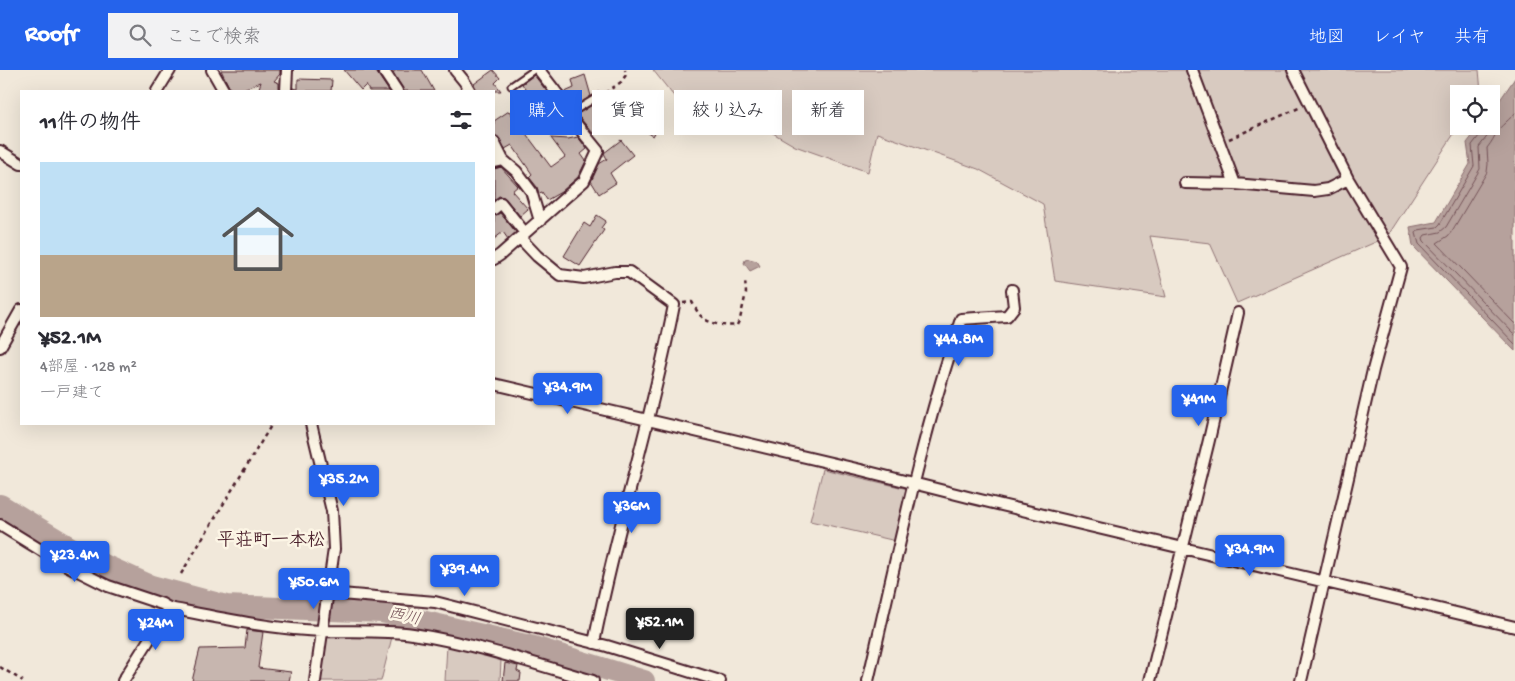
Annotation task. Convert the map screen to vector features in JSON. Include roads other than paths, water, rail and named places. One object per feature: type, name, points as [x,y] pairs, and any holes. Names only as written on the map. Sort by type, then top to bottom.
[{"type":"street","points":[[158,90],[170,70]]},
{"type":"street","points":[[212,70],[223,90]]},
{"type":"street","points":[[286,70],[286,90]]},
{"type":"street","points":[[383,70],[396,90]]},
{"type":"street","points":[[455,70],[469,90]]},
{"type":"street","points":[[539,70],[554,90]]},
{"type":"street","points":[[1192,70],[1235,184]]},
{"type":"street","points":[[1293,70],[1348,179],[1401,267],[1373,370],[1301,681]]},
{"type":"street","points":[[495,257],[540,221],[584,181],[598,151],[582,131]]},
{"type":"street","points":[[495,147],[498,161],[516,172],[531,191],[540,221]]},
{"type":"street","points":[[0,151],[20,163]]},
{"type":"street","points":[[1185,183],[1235,184],[1314,191],[1328,189],[1348,179]]},
{"type":"street","points":[[495,208],[501,203],[537,256],[560,275],[584,278],[615,272],[628,272],[674,305],[594,643]]},
{"type":"street","points":[[868,681],[914,484],[945,369],[961,320],[1007,316],[1014,307],[1012,290]]},
{"type":"street","points":[[0,347],[20,312]]},
{"type":"street","points":[[1150,681],[1238,313]]},
{"type":"street","points":[[495,384],[1515,627]]},
{"type":"street","points":[[310,425],[332,511],[334,549],[315,681]]},
{"type":"street","points":[[0,525],[60,562],[108,586],[169,608],[263,626],[323,631],[368,630],[413,634],[456,643],[594,681]]},
{"type":"street","points":[[329,593],[435,602],[594,643],[720,681]]},
{"type":"street","points":[[123,681],[169,608]]},
{"type":"lane","points":[[511,86],[534,70]]},
{"type":"water","points":[[1515,78],[1515,351],[1413,246],[1410,227],[1436,222],[1470,164],[1467,143],[1473,135],[1500,135],[1500,100]]},
{"type":"water","points":[[745,260],[757,261],[760,266],[750,271],[744,263]]},
{"type":"waterway","name":"西川","points":[[0,505],[84,556],[151,586],[226,606],[382,612],[534,647],[644,681]]},
{"type":"district","name":"平荘町一本松","points":[[271,541]]}]
